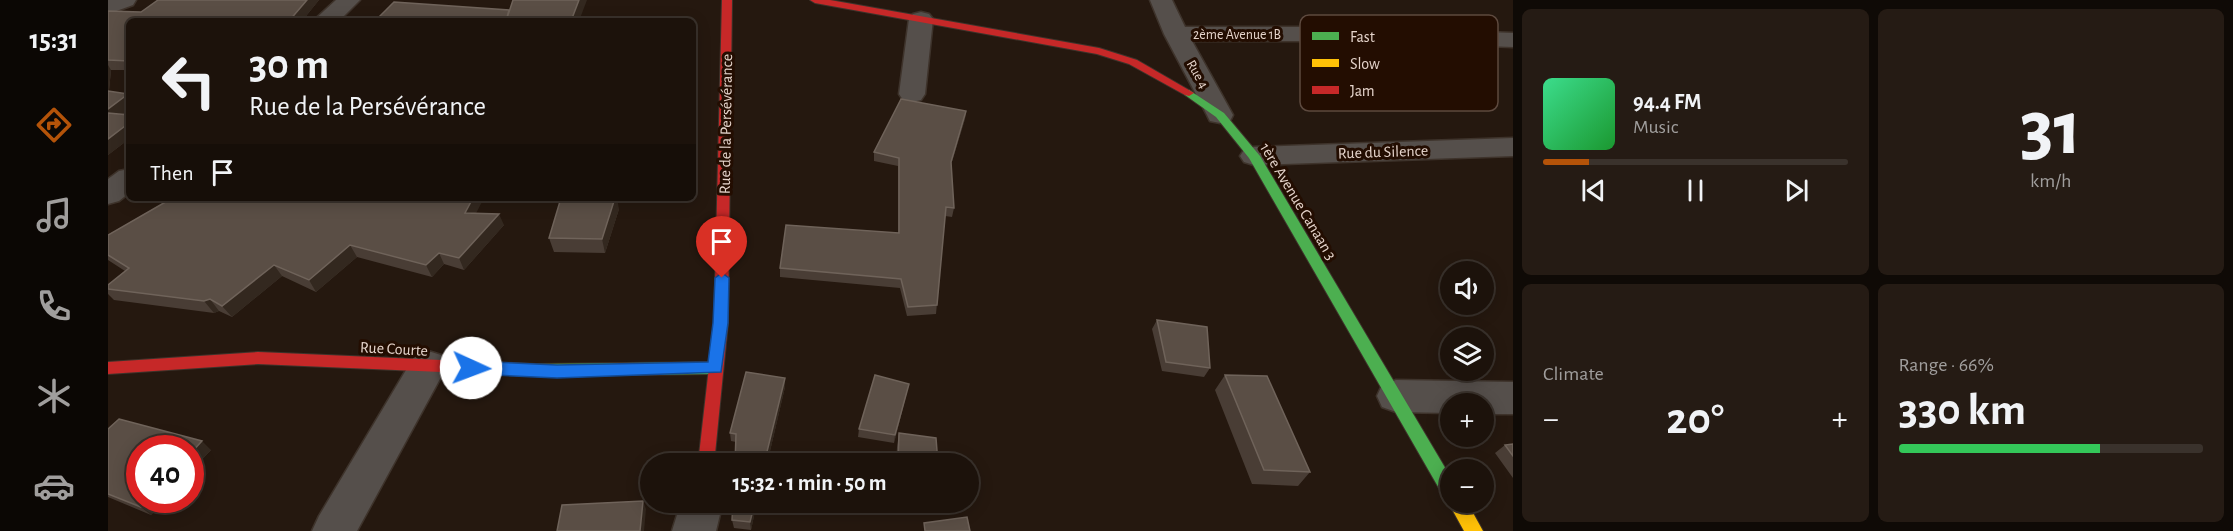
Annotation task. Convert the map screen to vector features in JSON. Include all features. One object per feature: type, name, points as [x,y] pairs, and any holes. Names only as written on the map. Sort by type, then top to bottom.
[{"type":"street","points":[[108,6],[125,0]]},
{"type":"street","points":[[329,18],[350,0]]},
{"type":"street","name":"Rue de la Persévérance","points":[[707,453],[721,323],[727,0]]},
{"type":"street","name":"1ère Avenue Canaan 3","points":[[817,0],[1099,51],[1133,62],[1176,84],[1220,115],[1254,156],[1440,473]]},
{"type":"street","name":"Rue 4","points":[[1161,0],[1176,34],[1220,115]]},
{"type":"street","points":[[912,94],[921,19]]},
{"type":"street","name":"2ème Avenue 1B","points":[[1176,34],[1300,34]]},
{"type":"street","name":"2ème Avenue 1B","points":[[1498,39],[1513,40]]},
{"type":"street","name":"Rue du Silence","points":[[1254,156],[1513,147]]},
{"type":"street","points":[[108,194],[126,180]]},
{"type":"street","name":"Rue Courte","points":[[108,368],[258,358],[557,371],[715,368]]},
{"type":"street","points":[[334,531],[428,366]]},
{"type":"street","points":[[1396,396],[1513,399]]},
{"type":"street","points":[[694,531],[699,513]]},
{"type":"street","points":[[1463,513],[1474,531]]},
{"type":"building","points":[[158,0],[307,0],[292,18],[126,18],[126,61],[108,60],[108,11],[141,12]]},
{"type":"building","points":[[513,0],[579,0],[572,18],[507,18]]},
{"type":"building","points":[[394,2],[509,10],[507,18],[378,18]]},
{"type":"building","points":[[108,91],[126,94],[126,96],[108,109]]},
{"type":"building","points":[[901,99],[966,111],[951,162],[954,208],[946,207],[937,305],[908,307],[901,279],[780,268],[786,225],[899,233],[899,158],[874,152]]},
{"type":"building","points":[[108,113],[126,115],[126,125],[108,139]]},
{"type":"building","points":[[167,201],[471,201],[465,213],[499,214],[459,258],[439,253],[426,265],[350,245],[309,280],[274,265],[222,306],[210,299],[204,301],[108,289],[108,285],[129,268],[108,255],[108,235]]},
{"type":"building","points":[[560,201],[614,201],[602,239],[549,238]]},
{"type":"building","points":[[1157,320],[1207,327],[1210,368],[1166,362]]},
{"type":"building","points":[[746,372],[785,378],[767,453],[735,453],[736,434],[730,433]]},
{"type":"building","points":[[875,375],[909,384],[895,435],[859,429]]},
{"type":"building","points":[[1225,375],[1267,376],[1310,472],[1264,470]]},
{"type":"building","points":[[119,419],[179,435],[126,435],[126,501],[108,494],[108,429]]},
{"type":"building","points":[[899,433],[936,438],[937,453],[898,453]]},
{"type":"building","points":[[1513,444],[1513,456],[1505,445]]},
{"type":"building","points":[[640,501],[640,531],[557,531],[562,505]]},
{"type":"building","points":[[732,513],[752,513],[750,522],[732,520]]},
{"type":"building","points":[[967,517],[970,531],[925,531],[924,523]]},
{"type":"traffic: fast","points":[[1189,93],[1220,115],[1254,156],[1440,474]]},
{"type":"traffic: fast","points":[[536,370],[715,368]]},
{"type":"traffic: slow","points":[[1463,513],[1474,531]]},
{"type":"traffic: jam","points":[[707,453],[721,323],[727,0]]},
{"type":"traffic: jam","points":[[815,0],[1099,51],[1133,62],[1189,93]]},
{"type":"traffic: jam","points":[[108,368],[258,358],[536,370]]},
{"type":"route","points":[[471,368],[557,371],[715,368],[721,323],[722,278]]}]
